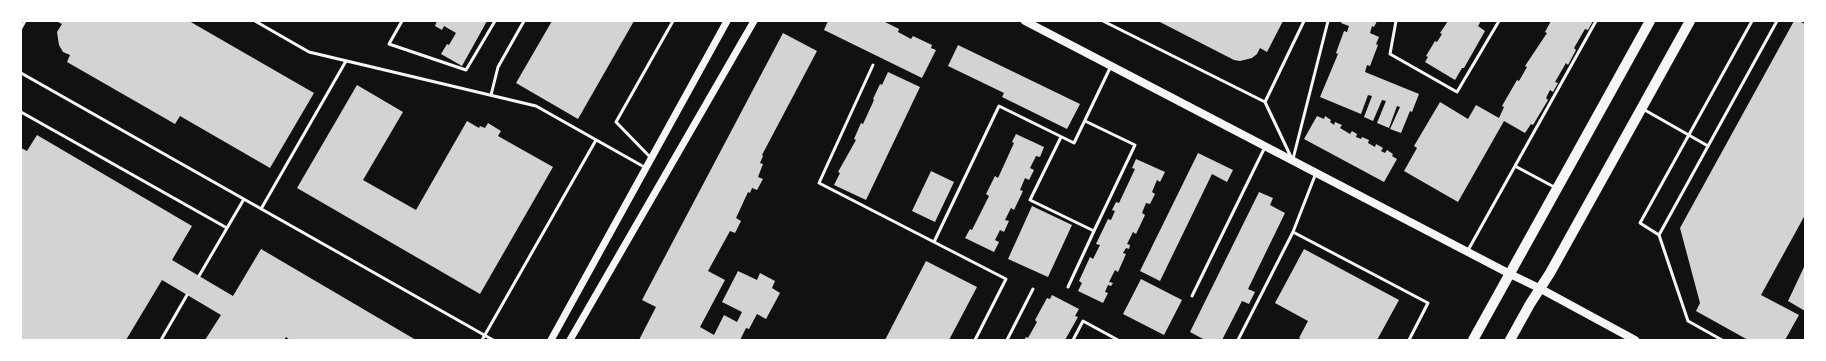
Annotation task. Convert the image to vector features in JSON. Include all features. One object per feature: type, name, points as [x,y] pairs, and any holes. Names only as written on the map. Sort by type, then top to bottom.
[{"type":"main road","points":[[1025,21],[1467,252],[1541,289],[1635,340]]},
{"type":"main road","points":[[1473,340],[1650,21]]},
{"type":"main road","points":[[1510,340],[1530,304],[1541,289],[1690,21]]},
{"type":"street","points":[[551,340],[727,21]]},
{"type":"street","points":[[570,340],[754,21]]},
{"type":"lane","points":[[21,28],[25,21]]},
{"type":"lane","points":[[255,21],[309,52],[536,106],[646,168]]},
{"type":"lane","points":[[402,21],[389,44],[466,70],[495,21]]},
{"type":"lane","points":[[491,95],[498,67],[524,21]]},
{"type":"lane","points":[[651,158],[616,122],[674,21]]},
{"type":"lane","points":[[1103,21],[1265,102],[1292,161]]},
{"type":"lane","points":[[1265,102],[1304,21]]},
{"type":"lane","points":[[1292,161],[1328,21]]},
{"type":"lane","points":[[1396,21],[1390,54],[1457,92],[1499,21]]},
{"type":"lane","points":[[1467,252],[1596,21]]},
{"type":"lane","points":[[1722,340],[1688,321],[1659,235],[1640,223],[1752,21]]},
{"type":"lane","points":[[1659,235],[1777,21]]},
{"type":"lane","points":[[261,209],[346,61]]},
{"type":"lane","points":[[873,65],[819,184],[1006,279],[975,340]]},
{"type":"lane","points":[[934,242],[999,106],[1074,143],[1111,66]]},
{"type":"lane","points":[[21,73],[493,340]]},
{"type":"lane","points":[[1642,108],[1708,146]]},
{"type":"lane","points":[[21,112],[227,228]]},
{"type":"lane","points":[[1068,287],[1135,145],[1085,121]]},
{"type":"lane","points":[[1061,136],[1030,200],[1094,231]]},
{"type":"lane","points":[[482,340],[596,140]]},
{"type":"lane","points":[[1192,296],[1265,147]]},
{"type":"lane","points":[[1515,166],[1557,189]]},
{"type":"lane","points":[[1238,340],[1293,232],[1316,173]]},
{"type":"lane","points":[[199,276],[244,200]]},
{"type":"lane","points":[[1293,232],[1428,303],[1409,340]]},
{"type":"lane","points":[[1007,340],[1033,289]]},
{"type":"lane","points":[[161,340],[187,295]]},
{"type":"lane","points":[[1073,340],[1083,321],[1118,340]]},
{"type":"building","points":[[56,21],[189,21],[314,93],[270,168],[180,116],[175,124],[67,62],[70,55],[63,52],[59,45],[57,32],[62,24]]},
{"type":"building","points":[[437,21],[487,21],[462,66],[441,54],[447,44],[449,45],[456,33],[444,26],[442,30],[435,26]]},
{"type":"building","points":[[552,21],[634,21],[578,119],[516,83]]},
{"type":"building","points":[[828,21],[883,21],[899,29],[898,32],[911,39],[913,36],[932,45],[931,48],[936,50],[922,78],[824,30]]},
{"type":"building","points":[[1158,21],[1283,21],[1267,52],[1260,48],[1257,54],[1252,58],[1240,61],[1234,60]]},
{"type":"building","points":[[1342,21],[1377,21],[1374,27],[1372,26],[1370,33],[1379,37],[1376,44],[1378,45],[1370,66],[1367,65],[1365,72],[1419,94],[1401,133],[1390,129],[1400,107],[1397,106],[1389,128],[1377,123],[1386,101],[1382,100],[1373,121],[1364,117],[1372,96],[1368,95],[1361,114],[1320,97],[1338,54],[1336,53],[1344,31],[1347,32],[1349,26],[1341,23]]},
{"type":"building","points":[[1448,21],[1481,21],[1478,26],[1485,31],[1464,68],[1462,68],[1455,80],[1425,62],[1428,57],[1426,56],[1435,41],[1437,42],[1442,34],[1440,33]]},
{"type":"building","points":[[1551,21],[1593,21],[1588,30],[1585,29],[1574,48],[1576,50],[1568,65],[1566,63],[1555,82],[1558,83],[1553,92],[1550,90],[1546,98],[1548,100],[1533,125],[1531,124],[1525,133],[1504,121],[1458,202],[1404,171],[1417,148],[1414,146],[1440,102],[1468,119],[1476,105],[1499,118],[1504,107],[1502,106],[1517,80],[1519,81],[1527,67],[1525,66],[1547,33],[1545,32]]},
{"type":"building","points":[[1794,21],[1799,21],[1805,24],[1805,215],[1761,295],[1799,315],[1785,340],[1748,340],[1696,311],[1700,303],[1680,228]]},
{"type":"building","points":[[783,33],[817,51],[762,155],[763,156],[760,163],[763,164],[758,177],[763,179],[757,190],[752,188],[750,193],[748,192],[736,218],[741,221],[735,233],[730,231],[708,271],[725,280],[700,327],[714,335],[724,315],[737,322],[742,312],[722,302],[738,271],[757,280],[760,273],[775,281],[772,288],[780,293],[766,319],[757,314],[749,329],[746,328],[740,340],[639,340],[656,307],[642,300]]},
{"type":"building","points":[[958,45],[1080,104],[1067,129],[1002,97],[1004,93],[948,66]]},
{"type":"building","points":[[888,72],[920,87],[866,200],[834,185],[840,173],[838,172],[856,140],[854,139],[861,123],[863,124],[880,84],[882,85]]},
{"type":"building","points":[[357,85],[403,112],[363,180],[416,210],[467,121],[479,128],[480,126],[485,128],[488,123],[501,131],[498,136],[553,167],[480,294],[297,188]]},
{"type":"building","points":[[1317,116],[1324,119],[1325,116],[1331,120],[1330,122],[1334,125],[1335,122],[1342,125],[1340,128],[1350,134],[1352,131],[1357,134],[1356,137],[1361,139],[1362,137],[1369,140],[1368,143],[1375,147],[1376,144],[1383,148],[1381,151],[1385,153],[1387,150],[1393,154],[1392,156],[1397,159],[1384,182],[1304,139]]},
{"type":"building","points":[[1016,134],[1044,147],[1040,157],[1036,156],[1030,168],[1034,170],[1029,180],[1025,178],[1020,190],[1023,191],[1014,210],[1011,208],[1005,220],[1009,221],[1004,232],[1000,230],[995,240],[999,242],[994,252],[965,238],[970,229],[972,230],[989,196],[986,194],[995,176],[998,178],[1014,143],[1012,142]]},
{"type":"building","points":[[37,135],[192,226],[172,260],[233,296],[261,249],[416,340],[290,340],[286,337],[284,340],[205,340],[221,315],[162,280],[126,340],[21,340],[21,148],[27,151]]},
{"type":"building","points":[[1198,153],[1233,170],[1227,182],[1212,174],[1160,281],[1140,271]]},
{"type":"building","points":[[1136,159],[1165,172],[1160,182],[1157,180],[1152,192],[1155,194],[1150,204],[1146,203],[1142,213],[1145,215],[1136,234],[1133,232],[1127,244],[1130,245],[1129,249],[1126,248],[1123,253],[1126,254],[1118,272],[1115,270],[1109,282],[1113,283],[1111,286],[1108,285],[1105,292],[1108,293],[1103,303],[1078,291],[1082,283],[1079,281],[1090,257],[1093,259],[1100,245],[1096,244],[1108,219],[1111,220],[1115,211],[1112,210],[1116,202],[1119,203],[1135,169],[1132,168]]},
{"type":"building","points":[[931,171],[954,182],[935,222],[912,211]]},
{"type":"building","points":[[1259,192],[1273,198],[1270,205],[1285,213],[1248,289],[1255,292],[1249,304],[1242,301],[1222,340],[1205,340],[1190,332]]},
{"type":"building","points":[[1032,206],[1072,225],[1048,277],[1008,259]]},
{"type":"building","points":[[1304,249],[1399,300],[1377,340],[1303,340],[1299,338],[1308,321],[1275,303]]},
{"type":"building","points":[[926,261],[977,287],[949,340],[885,340]]},
{"type":"building","points":[[1805,265],[1805,311],[1788,301]]},
{"type":"building","points":[[1141,279],[1182,300],[1164,335],[1123,314]]},
{"type":"building","points":[[1052,295],[1079,309],[1075,316],[1078,317],[1065,340],[1024,340],[1026,337],[1028,338],[1037,322],[1035,320],[1047,298],[1050,299]]}]
